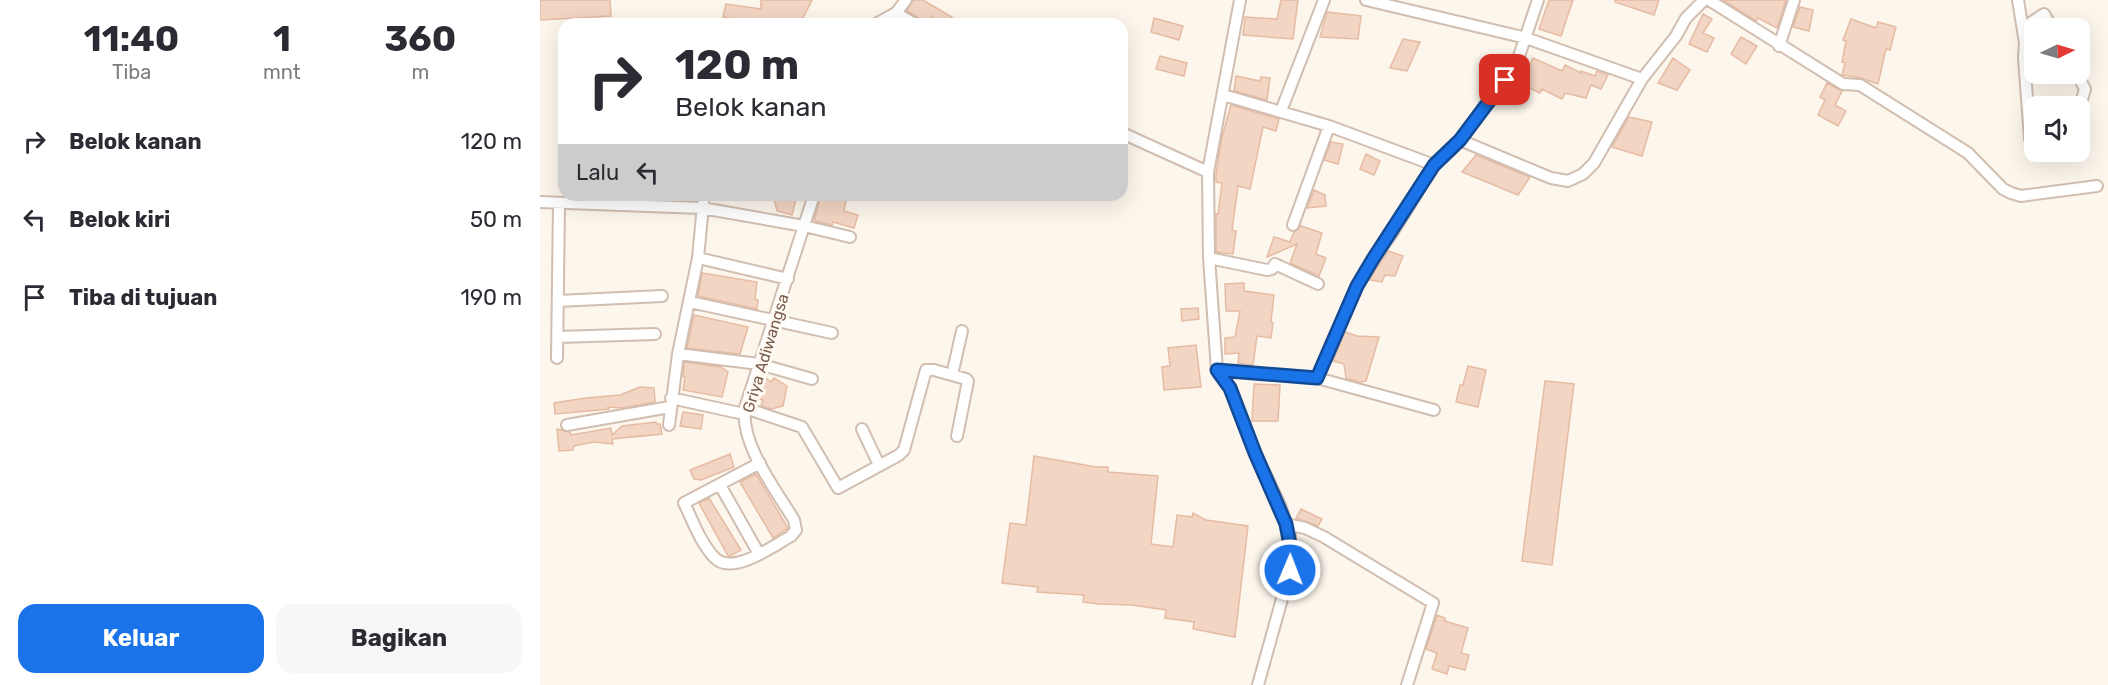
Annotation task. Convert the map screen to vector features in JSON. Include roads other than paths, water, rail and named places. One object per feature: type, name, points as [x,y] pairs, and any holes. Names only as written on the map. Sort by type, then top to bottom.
[{"type":"street","points":[[887,18],[896,13],[906,0]]},
{"type":"street","points":[[1240,0],[1208,172],[1209,258],[1217,370],[1230,388],[1286,524],[1291,550],[1290,570],[1258,685]]},
{"type":"street","points":[[1281,111],[1324,0]]},
{"type":"street","points":[[1366,0],[1526,38],[1642,79]]},
{"type":"street","points":[[1317,378],[1357,286],[1434,165],[1460,140],[1515,68],[1538,0]]},
{"type":"street","points":[[1460,140],[1551,178],[1568,181],[1583,174],[1594,163],[1642,79],[1676,36],[1686,18],[1707,0],[1843,84],[1860,86],[1968,153],[2003,189],[2011,193],[2021,196],[2097,186]]},
{"type":"street","points":[[1779,46],[1794,0]]},
{"type":"street","points":[[2018,0],[2025,46],[2027,96]]},
{"type":"street","points":[[896,13],[905,18]]},
{"type":"street","points":[[1223,95],[1329,126],[1434,165]]},
{"type":"street","points":[[1293,225],[1329,126]]},
{"type":"street","points":[[1128,136],[1208,172]]},
{"type":"street","points":[[669,424],[678,354],[698,258],[703,201]]},
{"type":"street","name":"Griya Adiwangsa","points":[[720,485],[684,503],[703,542],[719,562],[737,563],[759,554],[791,536],[796,530],[794,520],[749,441],[744,411],[812,201]]},
{"type":"street","points":[[540,202],[702,208],[804,226],[850,237]]},
{"type":"street","points":[[557,358],[559,203]]},
{"type":"street","points":[[698,258],[788,279]]},
{"type":"street","points":[[1209,258],[1267,270],[1272,269],[1275,264],[1318,284]]},
{"type":"street","points":[[558,301],[662,296]]},
{"type":"street","points":[[690,302],[832,333]]},
{"type":"street","points":[[952,375],[962,331]]},
{"type":"street","points":[[558,337],[655,334]]},
{"type":"street","points":[[678,354],[759,363],[812,379]]},
{"type":"street","points":[[567,425],[670,403],[744,411],[802,427],[838,488],[899,455],[904,450],[926,370],[934,370],[968,381],[957,436]]},
{"type":"street","points":[[1217,370],[1317,378],[1434,410]]},
{"type":"street","points":[[862,429],[879,465]]},
{"type":"street","points":[[759,554],[720,485],[760,463]]},
{"type":"street","points":[[1286,524],[1305,528],[1324,537],[1433,603],[1407,685]]}]
